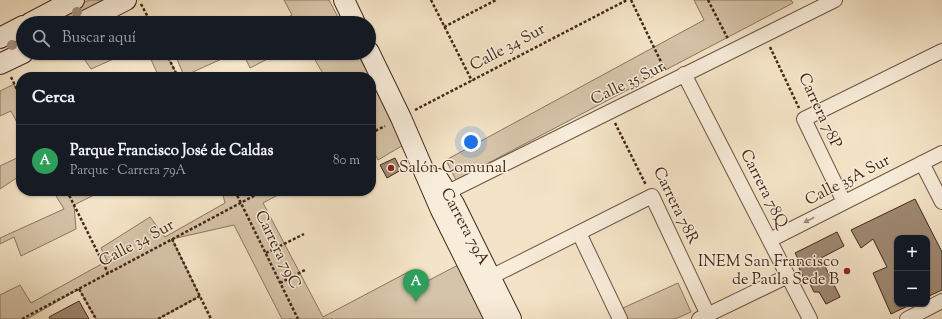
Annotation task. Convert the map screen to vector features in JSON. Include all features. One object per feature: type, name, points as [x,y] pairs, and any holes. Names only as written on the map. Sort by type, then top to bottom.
[{"type":"street","points":[[43,16],[74,0]]},
{"type":"street","points":[[95,16],[126,0]]},
{"type":"street","points":[[344,0],[352,16]]},
{"type":"street","name":"Calle 35 Sur","points":[[441,195],[835,0]]},
{"type":"street","points":[[0,38],[16,30]]},
{"type":"street","points":[[804,119],[942,51]]},
{"type":"street","points":[[4,69],[16,58]]},
{"type":"street","name":"Carrera 79A","points":[[372,60],[376,72]]},
{"type":"street","name":"Carrera 79A","points":[[376,72],[393,122],[441,195],[484,281],[511,319]]},
{"type":"street","name":"Carrera 78Q","points":[[684,74],[810,319]]},
{"type":"street","name":"Carrera 78P","points":[[804,119],[844,202]]},
{"type":"street","name":"Calle 35A Sur","points":[[770,240],[942,153]]},
{"type":"street","points":[[922,163],[942,202]]},
{"type":"street","points":[[484,281],[652,196]]},
{"type":"street","name":"Carrera 78R","points":[[652,196],[703,317]]},
{"type":"street","points":[[579,233],[620,319]]},
{"type":"street","points":[[703,317],[788,276]]},
{"type":"street","name":"Carrera 79A","points":[[484,281],[495,319]]},
{"type":"street","points":[[907,319],[942,301]]},
{"type":"path","points":[[139,0],[147,16]]},
{"type":"path","points":[[431,0],[472,80]]},
{"type":"path","points":[[444,26],[496,0]]},
{"type":"path","name":"Calle 34 Sur","points":[[376,130],[627,0]]},
{"type":"path","points":[[631,0],[670,82]]},
{"type":"path","points":[[708,0],[734,50]]},
{"type":"path","name":"Carrera 78P","points":[[764,35],[804,119]]},
{"type":"path","points":[[170,60],[176,72]]},
{"type":"path","points":[[4,69],[16,89]]},
{"type":"path","name":"Carrera 78R","points":[[610,112],[652,196]]},
{"type":"path","points":[[70,196],[108,273]]},
{"type":"path","name":"Carrera 79C","points":[[238,196],[298,319]]},
{"type":"path","name":"Calle 34 Sur","points":[[22,319],[254,196]]},
{"type":"path","points":[[266,253],[304,234]]},
{"type":"path","points":[[172,239],[211,319]]},
{"type":"path","points":[[280,283],[305,270]]},
{"type":"path","points":[[79,289],[96,319]]},
{"type":"path","points":[[158,319],[200,296]]},
{"type":"shaded area","points":[[89,0],[109,0],[78,16],[58,16]]},
{"type":"shaded area","points":[[284,0],[329,0],[337,16],[290,16],[292,15]]},
{"type":"shaded area","points":[[694,0],[791,0],[793,3],[456,180],[446,160],[704,20]]},
{"type":"shaded area","points":[[85,60],[111,60],[91,69]]},
{"type":"shaded area","points":[[151,60],[170,60],[176,72],[157,72]]},
{"type":"shaded area","points":[[177,60],[219,60],[193,72],[182,72]]},
{"type":"shaded area","points":[[246,60],[265,60],[250,68]]},
{"type":"shaded area","points":[[315,60],[361,60],[367,72],[322,72]]},
{"type":"shaded area","points":[[14,84],[16,89],[16,120],[11,111],[0,116],[0,91]]},
{"type":"shaded area","points":[[376,89],[405,144],[378,160],[376,156]]},
{"type":"shaded area","points":[[16,158],[16,178],[0,189],[0,166]]},
{"type":"shaded area","points":[[56,196],[92,196],[74,205],[76,229],[21,256],[14,237],[0,244],[0,238],[64,209]]},
{"type":"shaded area","points":[[223,196],[276,196],[263,203],[323,317],[410,271],[418,286],[460,264],[488,319],[282,319],[234,225],[172,239],[200,296],[158,319],[96,319],[79,289],[27,319],[0,319],[0,295],[20,285],[31,303],[107,261],[101,248],[150,217],[165,237],[225,203]]},
{"type":"shaded area","points":[[678,283],[691,312],[675,319],[628,319],[623,308]]},
{"type":"building","name":"Salón Comunal","points":[[395,158],[401,170],[387,178],[380,165]]},
{"type":"building","points":[[915,199],[942,252],[942,290],[930,296],[930,235],[894,235],[894,307],[906,307],[891,314],[873,273],[887,267],[873,239],[861,248],[851,230]]},
{"type":"building","points":[[837,232],[844,246],[821,258],[840,297],[826,304],[819,292],[814,292],[808,280],[805,281],[799,268],[802,266],[795,253]]},
{"type":"building","points":[[79,301],[89,319],[50,319],[49,317]]},
{"type":"place","name":"Salón Comunal","points":[[391,168]]},
{"type":"place","name":"INEM San Francisco de Paula Sede B","points":[[847,271]]},
{"type":"place","name":"Parque Francisco José de Caldas","points":[[416,302]]}]
